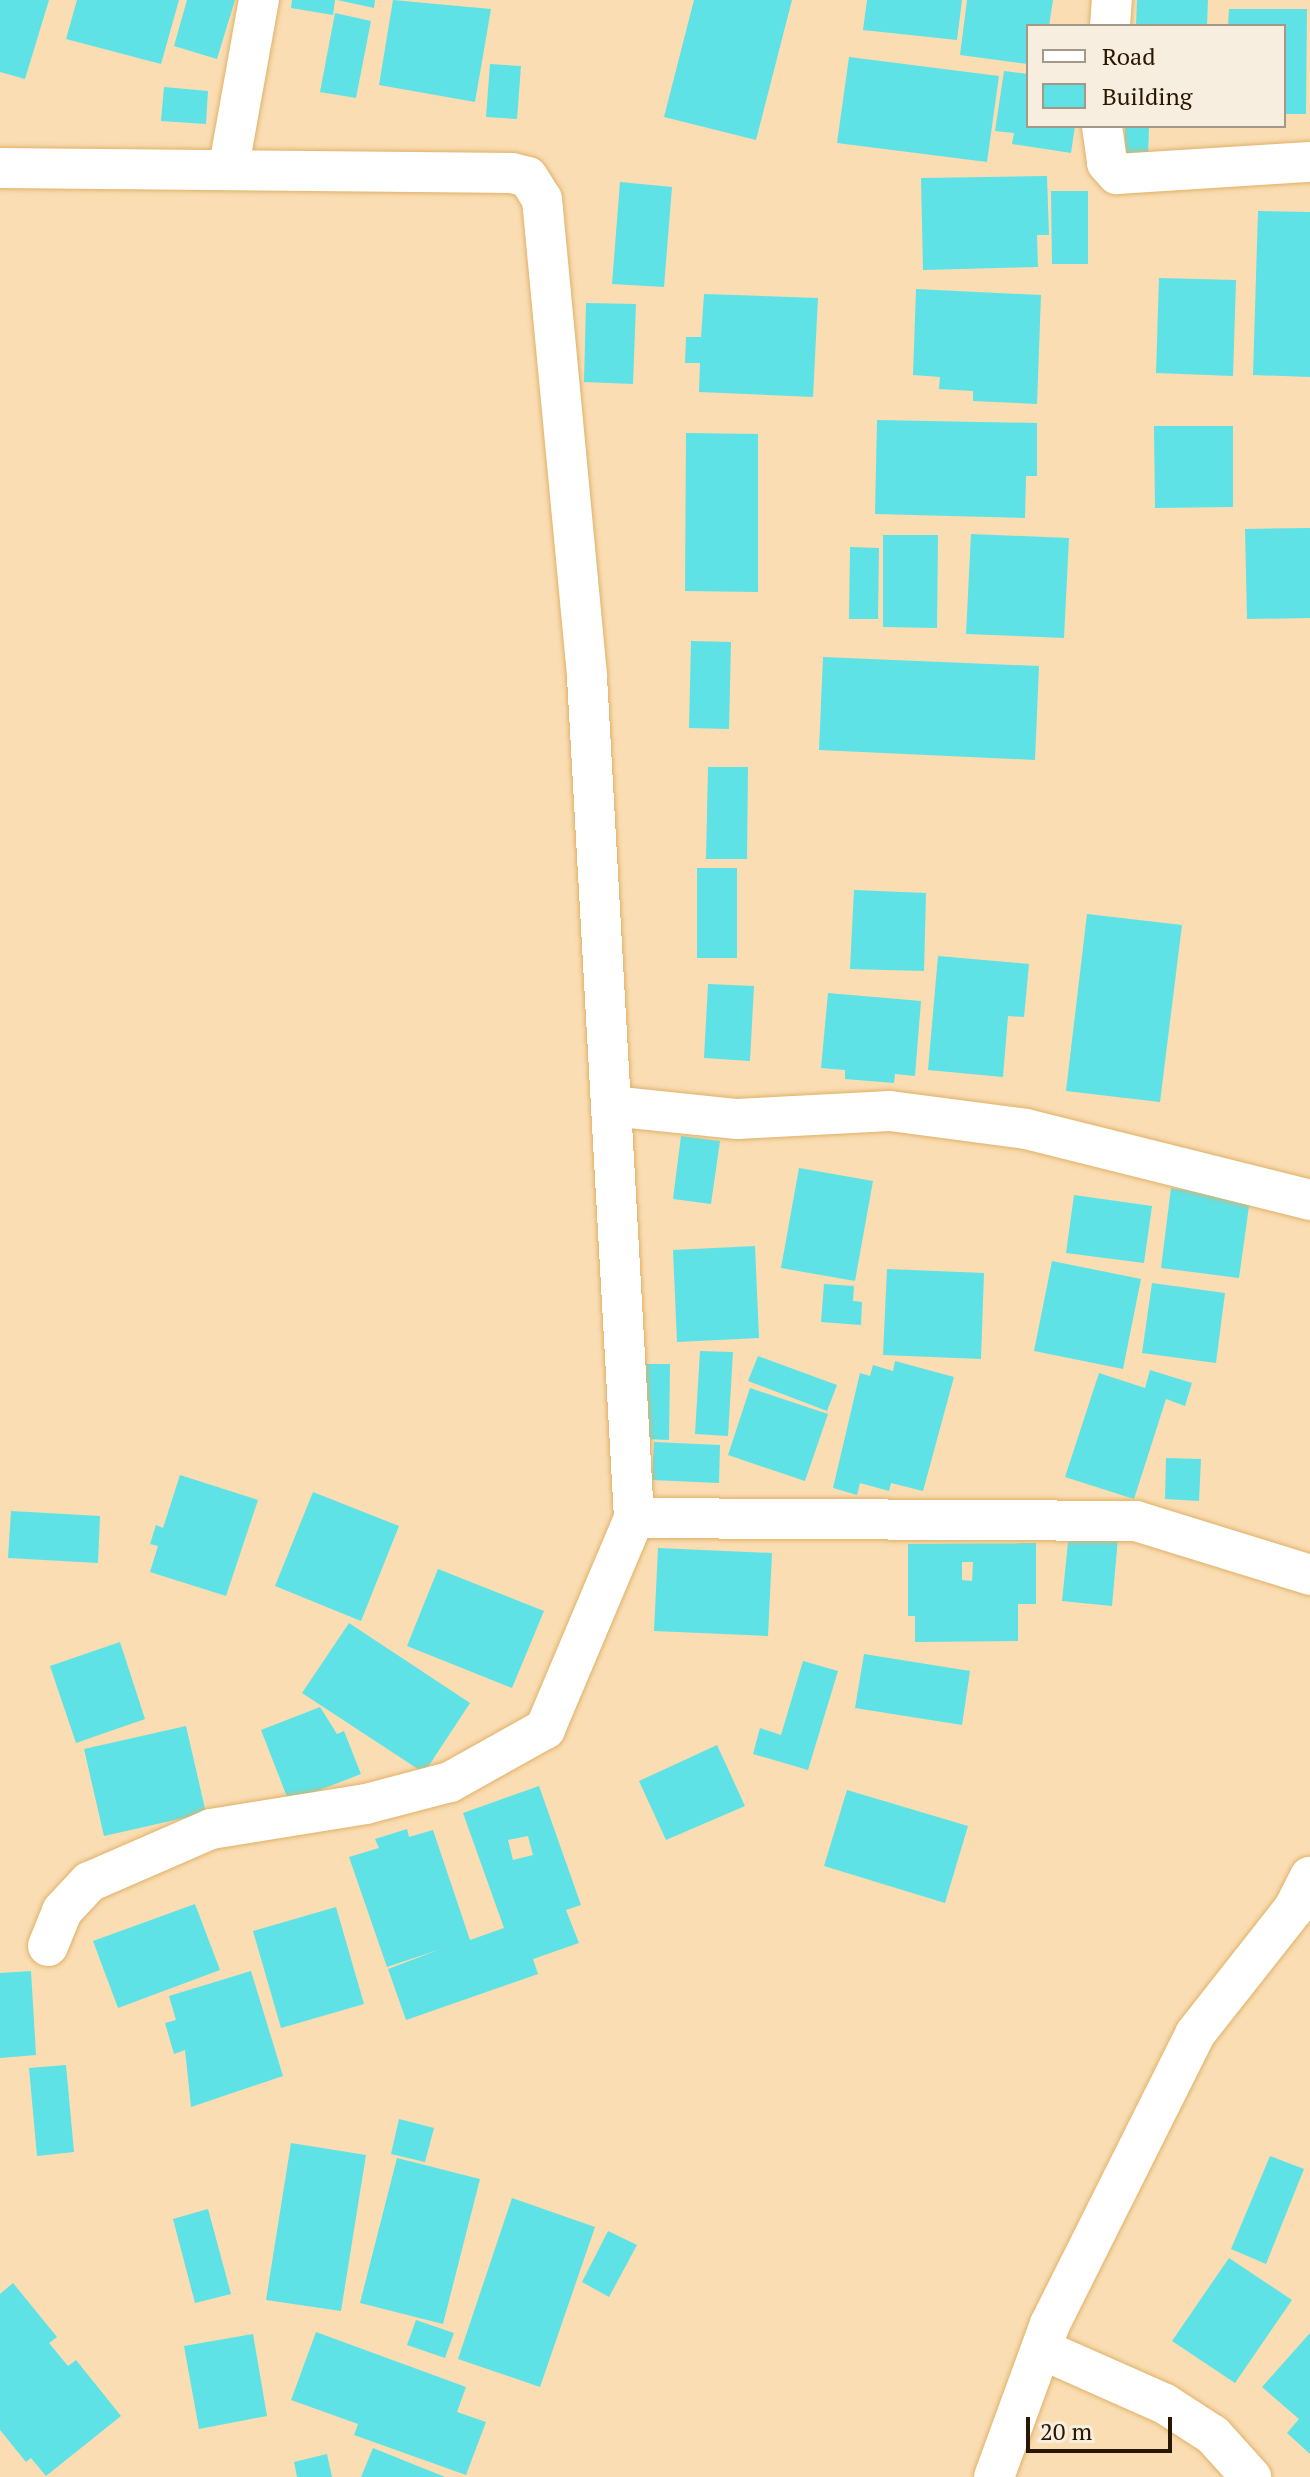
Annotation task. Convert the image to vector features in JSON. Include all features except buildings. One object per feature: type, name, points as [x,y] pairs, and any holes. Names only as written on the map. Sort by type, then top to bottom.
[{"type":"street","points":[[229,166],[259,0]]},
{"type":"street","points":[[1110,24],[1112,0]]},
{"type":"street","points":[[1102,128],[1107,163],[1117,174],[1310,162]]},
{"type":"street","points":[[0,168],[229,166],[512,173],[528,177],[542,199],[587,677],[634,1518],[545,1729],[450,1782],[366,1804],[211,1829],[89,1882],[62,1911],[48,1946]]},
{"type":"street","points":[[611,1106],[737,1119],[890,1111],[1026,1129],[1310,1200]]},
{"type":"street","points":[[634,1518],[1136,1521],[1310,1575]]},
{"type":"street","points":[[994,2477],[1041,2349],[1195,2034],[1305,1902]]},
{"type":"street","points":[[1041,2349],[1165,2404],[1213,2435],[1251,2477]]}]
